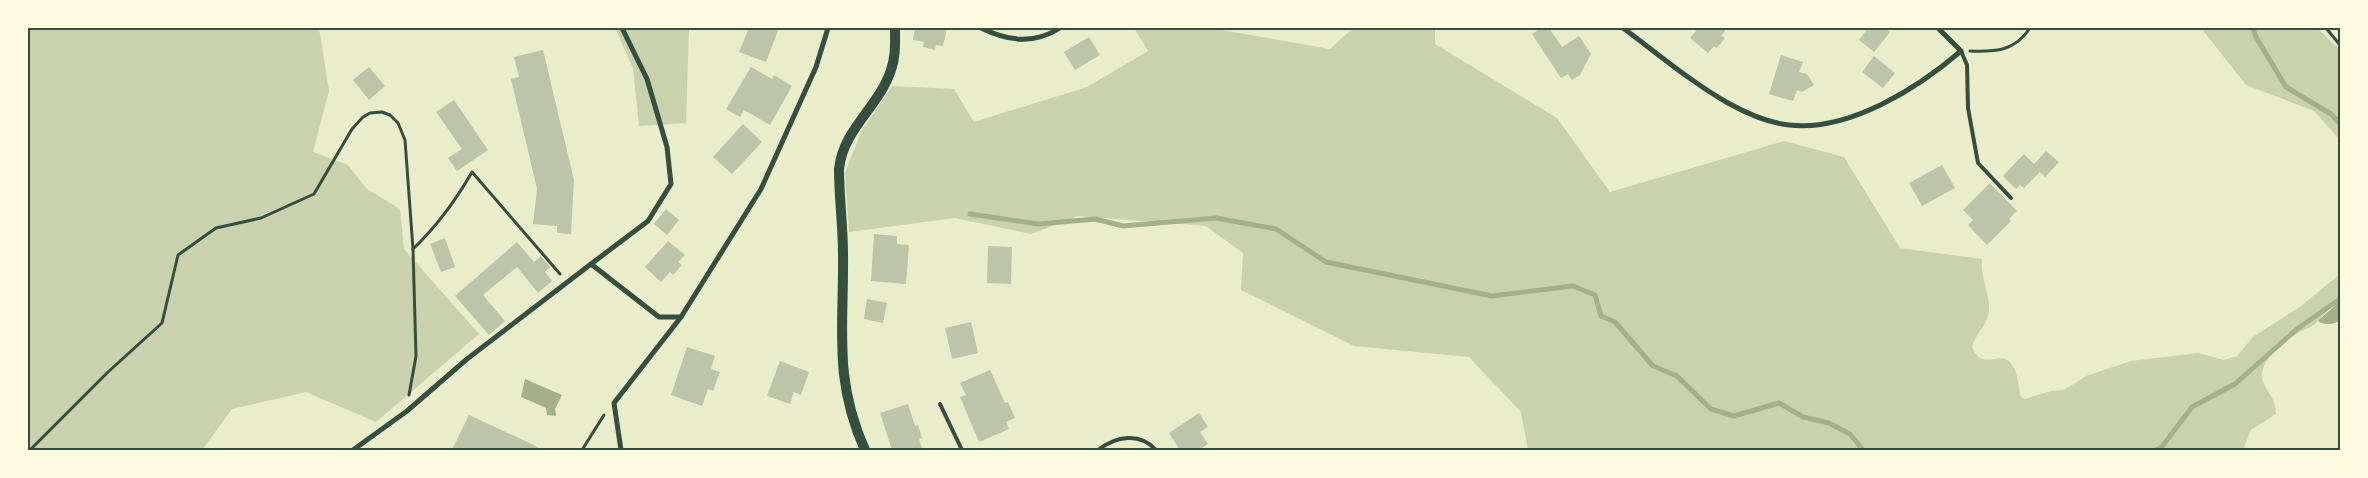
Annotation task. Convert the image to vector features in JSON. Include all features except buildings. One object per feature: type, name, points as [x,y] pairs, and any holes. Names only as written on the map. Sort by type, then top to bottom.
[{"type":"main road","points":[[865,450],[850,413],[840,353],[843,254],[839,170],[840,160],[851,134],[878,95],[892,70],[895,28]]},
{"type":"street","points":[[353,450],[407,411],[467,359],[648,221],[670,184],[667,147],[647,79],[622,28]]},
{"type":"street","points":[[621,450],[614,403],[681,317],[761,188],[816,67],[828,28]]},
{"type":"street","points":[[980,28],[1008,38],[1021,40],[1043,37],[1060,28]]},
{"type":"street","points":[[1623,28],[1681,72],[1728,104],[1752,114],[1789,125],[1831,122],[1880,105],[1932,75],[1961,51],[1938,28]]},
{"type":"street","points":[[591,264],[659,317],[681,317]]},
{"type":"lane","points":[[1961,51],[1968,65],[1968,108],[1978,163],[2012,198]]},
{"type":"lane","points":[[940,404],[962,450]]},
{"type":"lane","points":[[1098,450],[1117,439],[1130,437],[1148,442],[1156,450]]},
{"type":"path","points":[[1961,51],[1989,52],[2008,49],[2019,41],[2030,28]]},
{"type":"path","points":[[2326,28],[2340,45]]},
{"type":"path","points":[[30,450],[108,372],[162,323],[178,255],[216,228],[261,218],[314,194],[352,129],[370,113],[382,112],[390,115],[398,123],[405,140],[413,249],[416,356],[407,411]]},
{"type":"path","points":[[413,249],[456,199],[472,172],[567,282]]},
{"type":"path","points":[[582,450],[606,411],[614,403]]},
{"type":"shaded area","points":[[28,28],[319,28],[329,91],[313,152],[348,165],[367,189],[400,209],[404,249],[479,334],[376,422],[306,392],[232,409],[202,450],[28,450]]},
{"type":"shaded area","points":[[615,28],[689,28],[686,123],[639,126],[633,68]]},
{"type":"shaded area","points":[[1134,28],[1219,28],[1330,49],[1353,28],[1435,28],[1435,44],[1557,118],[1610,192],[1784,141],[1844,157],[1900,248],[1982,259],[1982,272],[1989,311],[1986,321],[1972,347],[1976,355],[1981,359],[2004,358],[2009,361],[2016,373],[2021,397],[2025,399],[2051,391],[2064,390],[2086,376],[2131,361],[2198,353],[2224,360],[2237,356],[2253,337],[2301,306],[2340,274],[2340,301],[2330,308],[2313,326],[2281,345],[2266,362],[2262,375],[2264,384],[2274,402],[2276,414],[2251,430],[2243,450],[1795,450],[1789,448],[1777,450],[1528,450],[1521,412],[1469,357],[1354,346],[1241,290],[1243,253],[1206,226],[1078,216],[1031,234],[955,218],[849,232],[845,173],[861,132],[892,86],[954,89],[974,122],[1087,87],[1148,51]]},
{"type":"shaded area","points":[[2201,28],[2317,28],[2339,49],[2340,140],[2314,111],[2246,85]]},
{"type":"shaded area","points":[[2340,301],[2340,321],[2323,324],[2318,321]]},
{"type":"shaded area","points":[[525,379],[562,395],[555,409],[556,416],[547,415],[546,408],[521,397]]},
{"type":"waterway","points":[[2253,28],[2256,37],[2286,87],[2331,114],[2340,124]]},
{"type":"waterway","points":[[970,214],[1039,224],[1095,219],[1123,226],[1216,218],[1276,229],[1326,262],[1492,296],[1573,286],[1595,295],[1601,316],[1615,322],[1653,366],[1677,376],[1711,409],[1734,416],[1779,403],[1803,417],[1829,423],[1850,434],[1863,450]]},
{"type":"waterway","points":[[2156,450],[2161,448],[2192,407],[2235,384],[2297,329],[2340,299]]}]
